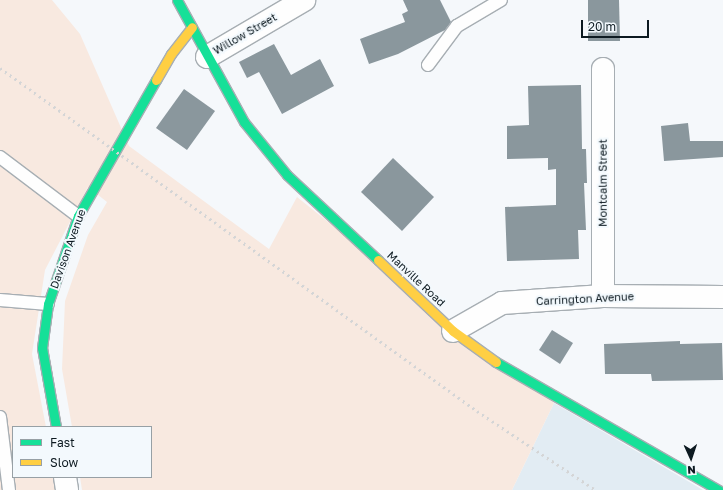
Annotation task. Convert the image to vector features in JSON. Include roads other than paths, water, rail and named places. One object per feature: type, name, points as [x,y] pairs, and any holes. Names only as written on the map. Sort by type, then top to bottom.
[{"type":"main road","name":"Manville Road","points":[[177,0],[244,122],[286,175],[453,330],[495,361],[719,490]]},
{"type":"main road","name":"Davison Avenue","points":[[56,426],[42,348],[48,304],[78,216],[170,54],[192,27]]},
{"type":"street","name":"Willow Street","points":[[207,56],[304,0]]},
{"type":"street","name":"Montcalm Street","points":[[603,69],[603,296]]},
{"type":"street","name":"Carrington Avenue","points":[[453,330],[502,303],[603,296],[723,296]]},
{"type":"street","points":[[65,478],[67,490]]},
{"type":"lane","points":[[428,65],[457,26],[501,0]]},
{"type":"lane","points":[[0,157],[78,216]]},
{"type":"lane","points":[[0,300],[48,304]]},
{"type":"lane","points":[[0,417],[10,490]]},
{"type":"railway","points":[[0,68],[477,411],[596,490]]}]
